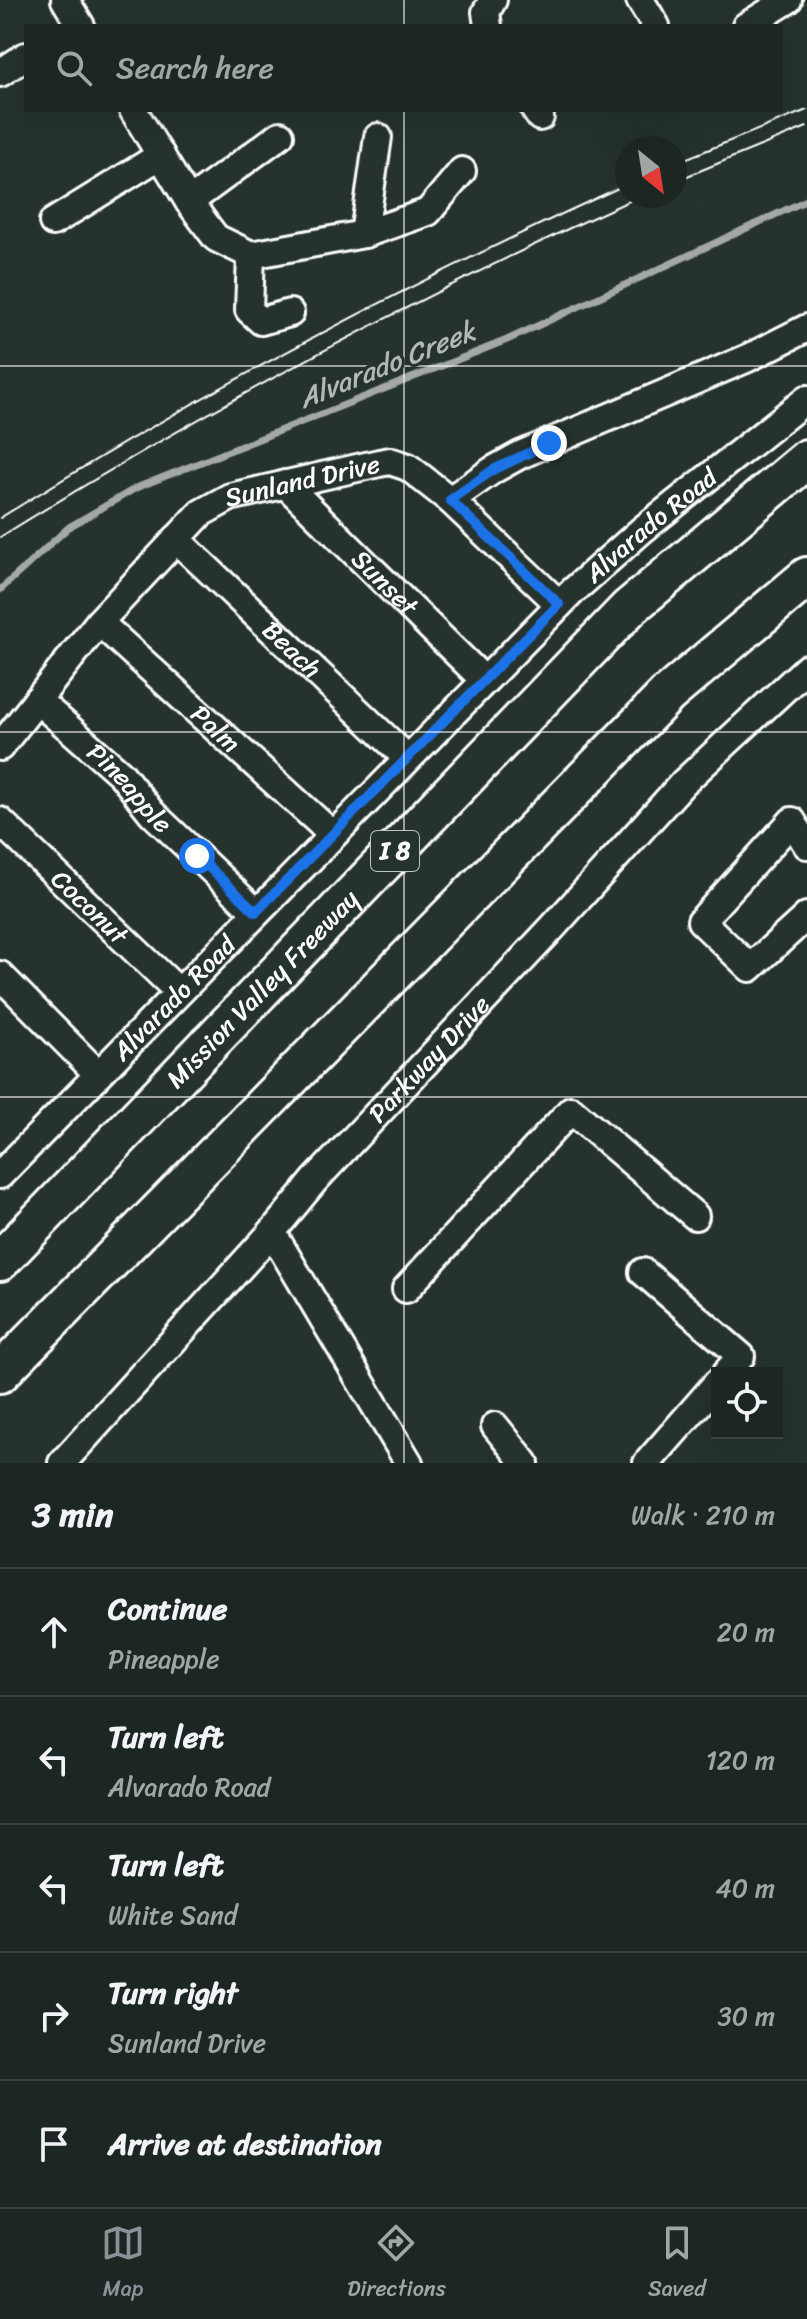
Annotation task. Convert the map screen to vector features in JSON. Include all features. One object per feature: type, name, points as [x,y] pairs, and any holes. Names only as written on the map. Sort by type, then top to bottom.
[{"type":"highway","name":"Mission Valley Freeway","points":[[0,1261],[629,608],[807,459]]},
{"type":"highway","points":[[0,1373],[668,694],[807,577]]},
{"type":"street","points":[[488,24],[486,12],[493,0]]},
{"type":"street","points":[[749,24],[788,0]]},
{"type":"street","points":[[643,1],[655,24]]},
{"type":"street","points":[[0,73],[24,57]]},
{"type":"street","points":[[134,112],[189,202],[216,238],[251,255],[377,231],[428,212],[462,171]]},
{"type":"street","points":[[189,202],[280,135]]},
{"type":"street","points":[[377,231],[378,137]]},
{"type":"street","points":[[53,222],[161,155]]},
{"type":"street","points":[[251,255],[249,310],[261,321],[290,313]]},
{"type":"street","points":[[450,500],[520,455],[748,358],[807,328]]},
{"type":"street","name":"Alvarado Road","points":[[0,1175],[559,604],[642,530],[807,399]]},
{"type":"street","name":"Sunland Drive","points":[[0,747],[99,622],[176,539],[214,504],[247,492],[390,461],[408,467],[450,500],[559,604]]},
{"type":"street","name":"Sunset","points":[[285,484],[484,680]]},
{"type":"street","name":"Beach","points":[[176,539],[407,758]]},
{"type":"street","name":"Palm","points":[[99,622],[332,834]]},
{"type":"street","name":"Parkway Drive","points":[[69,1460],[315,1180],[552,928],[683,783],[807,668]]},
{"type":"street","name":"Pineapple","points":[[37,700],[121,774],[152,813],[256,912]]},
{"type":"street","name":"Coconut","points":[[0,821],[179,992]]},
{"type":"street","points":[[807,845],[792,821],[701,921],[750,968],[807,916]]},
{"type":"street","points":[[0,975],[98,1074]]},
{"type":"street","points":[[406,1289],[571,1110],[695,1216]]},
{"type":"street","points":[[272,1232],[409,1463]]},
{"type":"street","points":[[643,1272],[741,1356],[731,1367]]},
{"type":"street","points":[[647,1463],[711,1390]]},
{"type":"street","points":[[495,1426],[525,1463]]},
{"type":"waterway","name":"Alvarado Creek","points":[[0,590],[69,527],[136,488],[507,340],[807,200]]},
{"type":"tram line","points":[[687,158],[807,110]]},
{"type":"tram line","points":[[687,176],[807,127]]},
{"type":"tram line","points":[[0,518],[152,426],[308,340],[615,189]]},
{"type":"tram line","points":[[0,537],[156,444],[314,356],[476,273],[615,207]]},
{"type":"route","points":[[197,856],[256,912],[559,604],[450,500],[493,470],[549,443]]}]
